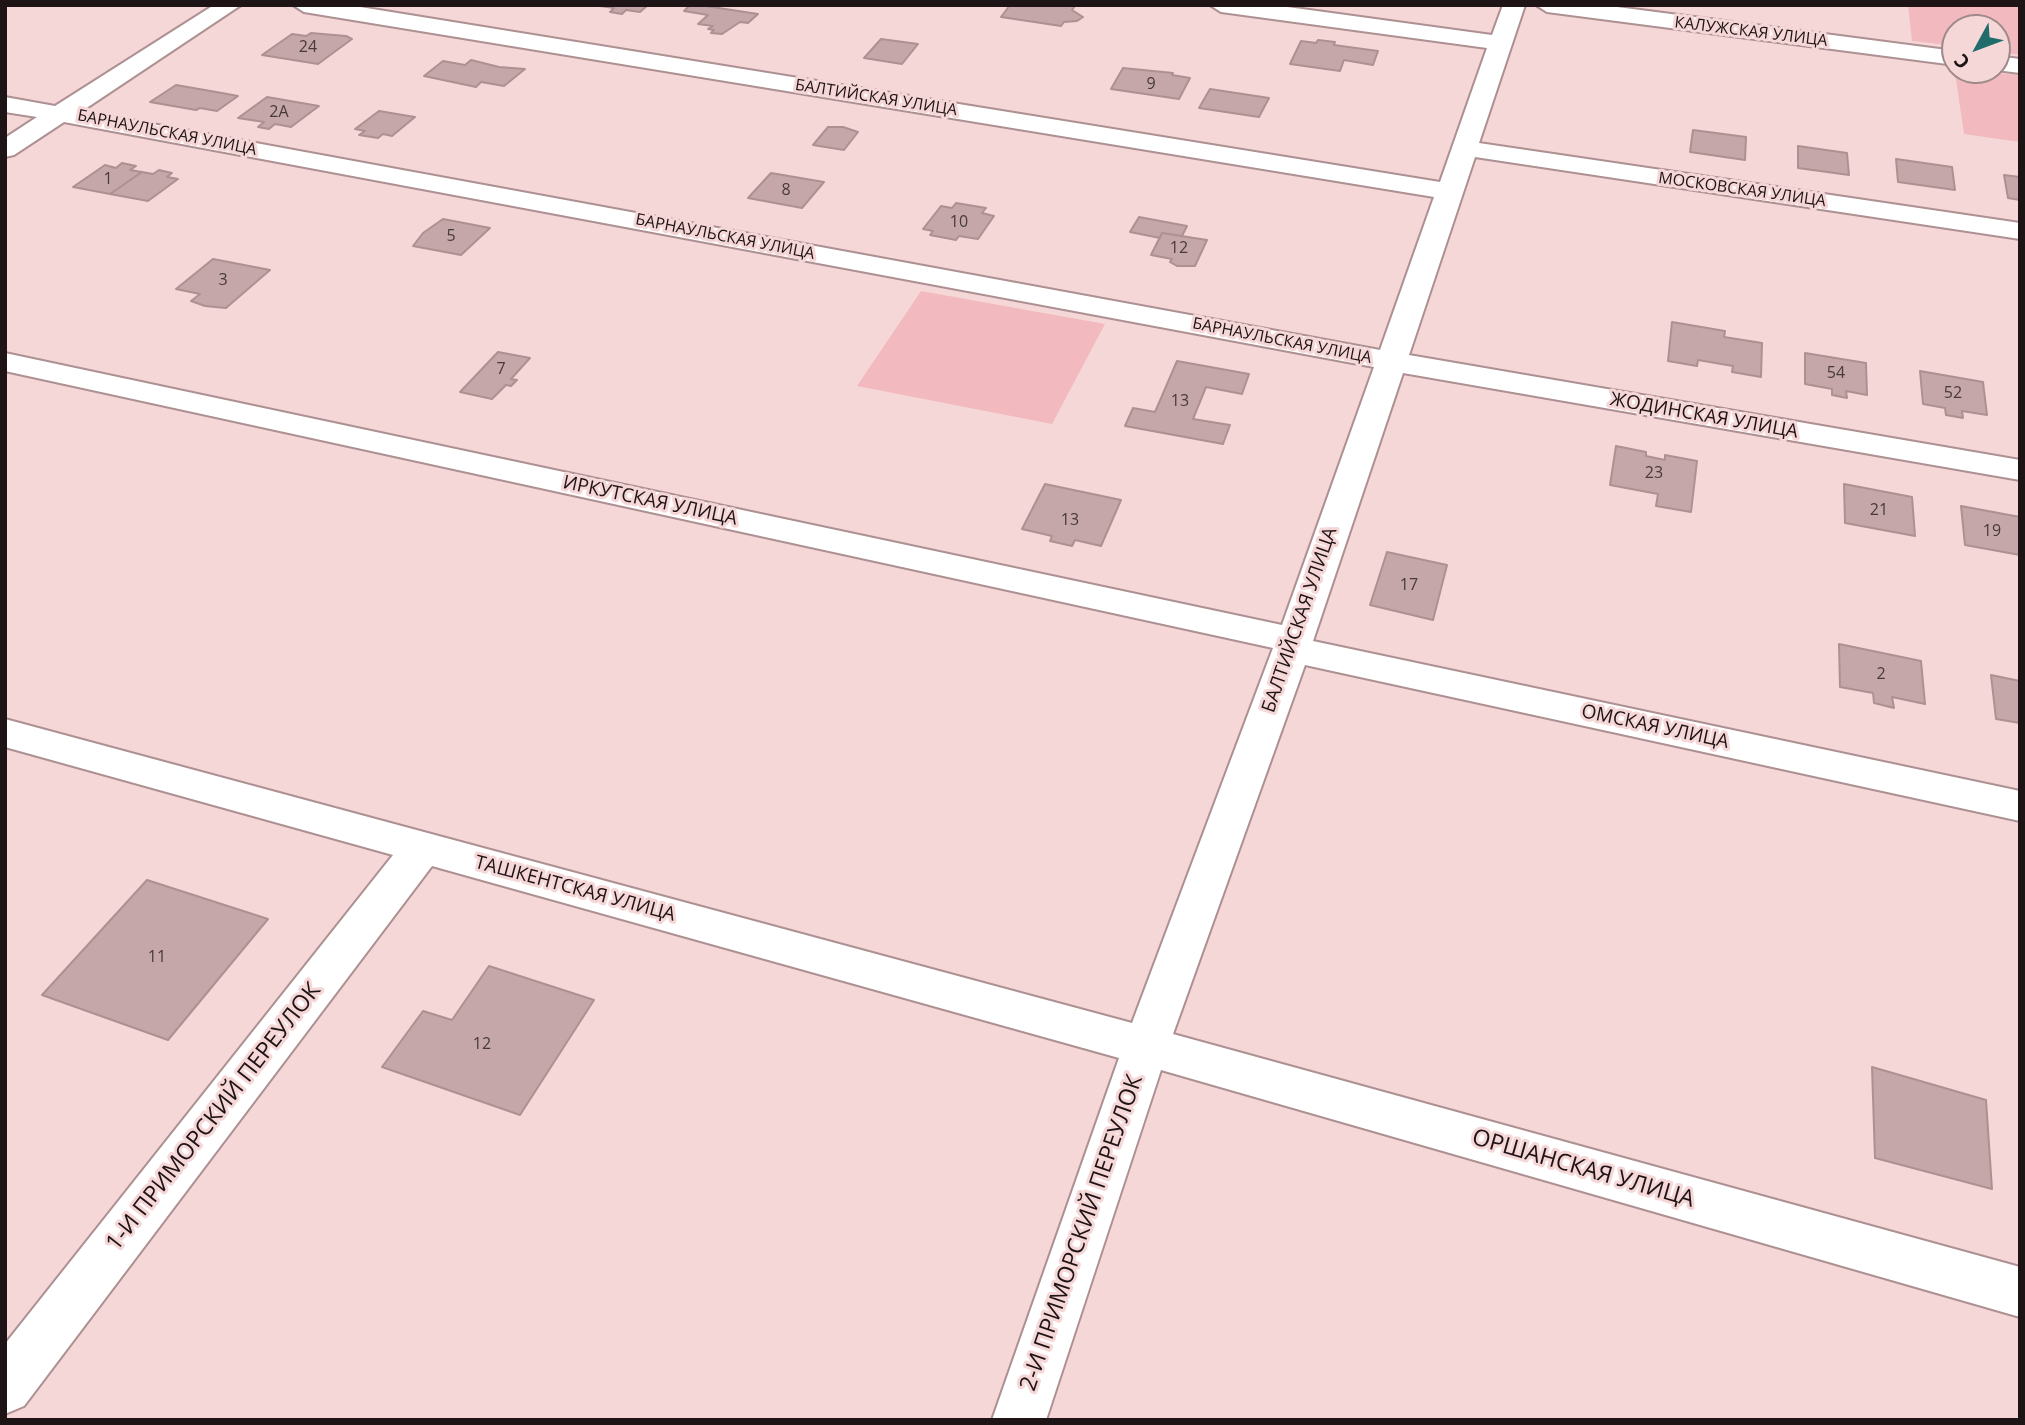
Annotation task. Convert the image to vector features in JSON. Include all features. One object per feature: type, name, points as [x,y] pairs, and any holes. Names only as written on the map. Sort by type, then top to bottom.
[{"type":"street","points":[[5,149],[230,5]]},
{"type":"street","name":"БАЛТИЙСКАЯ УЛИЦА","points":[[304,5],[1448,191]]},
{"type":"street","points":[[1221,5],[1500,43]]},
{"type":"street","name":"БАЛТИЙСКАЯ УЛИЦА","points":[[1146,1046],[1293,644],[1514,5]]},
{"type":"street","name":"КАЛУЖСКАЯ УЛИЦА","points":[[1547,5],[1941,56]]},
{"type":"street","name":"БАРНАУЛЬСКАЯ УЛИЦА","points":[[5,104],[1389,361]]},
{"type":"street","name":"МОСКОВСКАЯ УЛИЦА","points":[[1464,148],[2020,231]]},
{"type":"street","name":"ЖОДИНСКАЯ УЛИЦА","points":[[1389,361],[2020,470]]},
{"type":"street","name":"ИРКУТСКАЯ УЛИЦА","points":[[5,362],[1293,644]]},
{"type":"street","name":"ОМСКАЯ УЛИЦА","points":[[1293,644],[2020,806]]},
{"type":"street","name":"ТАШКЕНТСКАЯ УЛИЦА","points":[[5,733],[1146,1046]]},
{"type":"street","name":"1-И ПРИМОРСКИЙ ПЕРЕУЛОК","points":[[5,1387],[423,847]]},
{"type":"street","name":"ОРШАНСКАЯ УЛИЦА","points":[[1146,1046],[2020,1292]]},
{"type":"street","name":"2-И ПРИМОРСКИЙ ПЕРЕУЛОК","points":[[1019,1420],[1146,1046]]},
{"type":"shaded area","points":[[1908,5],[2020,5],[2020,55],[2011,54],[2011,14],[1941,14],[1941,44],[1912,41]]},
{"type":"shaded area","points":[[2011,74],[2020,75],[2020,142],[1964,134],[1957,84],[2011,84]]},
{"type":"shaded area","points":[[921,291],[1105,324],[1052,424],[857,386]]},
{"type":"building","points":[[648,5],[640,12],[626,10],[622,14],[610,12],[614,8],[600,6]]},
{"type":"building","points":[[690,5],[758,14],[748,23],[740,22],[722,34],[711,33],[714,30],[708,29],[713,26],[698,24],[708,15],[684,11]]},
{"type":"building","points":[[1010,5],[1075,6],[1072,10],[1083,17],[1077,21],[1064,22],[1061,26],[1001,17]]},
{"type":"building","points":[[311,33],[352,39],[318,64],[262,55],[292,34],[306,36]]},
{"type":"building","points":[[881,39],[918,44],[902,64],[864,58]]},
{"type":"building","points":[[1318,40],[1378,51],[1373,65],[1344,60],[1340,71],[1290,64],[1301,41],[1316,43]]},
{"type":"building","points":[[471,60],[499,67],[525,69],[504,86],[481,82],[476,87],[424,76],[443,61],[465,65]]},
{"type":"building","points":[[1123,68],[1173,73],[1172,75],[1190,78],[1179,99],[1111,89]]},
{"type":"building","points":[[176,85],[238,96],[217,111],[150,102]]},
{"type":"building","points":[[1210,89],[1269,98],[1259,117],[1199,108]]},
{"type":"building","points":[[267,97],[319,106],[291,127],[275,124],[269,129],[258,127],[264,122],[238,118]]},
{"type":"building","points":[[379,111],[415,117],[392,136],[383,134],[378,138],[359,135],[365,131],[355,129]]},
{"type":"building","points":[[828,127],[843,127],[858,132],[844,150],[813,145]]},
{"type":"building","points":[[1693,130],[1746,137],[1745,160],[1690,152]]},
{"type":"building","points":[[1798,146],[1847,153],[1849,175],[1798,168]]},
{"type":"building","points":[[1896,159],[1952,167],[1955,190],[1898,182]]},
{"type":"building","points":[[122,163],[136,166],[130,170],[142,172],[110,194],[73,187],[105,165],[116,168]]},
{"type":"building","points":[[159,170],[172,173],[167,177],[178,179],[148,201],[110,194],[142,172],[153,174]]},
{"type":"building","points":[[771,173],[824,182],[802,208],[748,198]]},
{"type":"building","points":[[2004,175],[2020,177],[2020,200],[2008,198]]},
{"type":"building","points":[[956,203],[986,208],[982,213],[994,216],[978,239],[959,236],[956,240],[930,235],[933,231],[923,229],[941,206],[952,208]]},
{"type":"building","points":[[1139,217],[1187,226],[1182,236],[1162,233],[1160,238],[1130,232]]},
{"type":"building","points":[[443,219],[490,228],[461,255],[413,246],[423,233]]},
{"type":"building","points":[[1162,233],[1207,240],[1195,266],[1177,266],[1170,262],[1172,259],[1151,255]]},
{"type":"building","points":[[213,259],[270,270],[226,308],[205,306],[191,301],[200,294],[176,289]]},
{"type":"building","points":[[1672,322],[1725,331],[1724,337],[1762,343],[1761,377],[1732,372],[1733,366],[1698,360],[1697,366],[1668,361]]},
{"type":"building","points":[[498,352],[530,358],[511,379],[517,380],[511,386],[506,385],[492,399],[460,392]]},
{"type":"building","points":[[1805,353],[1866,363],[1867,395],[1846,391],[1847,398],[1832,395],[1832,389],[1805,384]]},
{"type":"building","points":[[1177,361],[1249,374],[1242,394],[1206,387],[1193,419],[1230,425],[1223,444],[1125,426],[1133,408],[1155,412]]},
{"type":"building","points":[[1920,371],[1983,382],[1987,415],[1962,411],[1963,418],[1946,415],[1945,408],[1923,404]]},
{"type":"building","points":[[1616,446],[1646,452],[1646,456],[1665,460],[1665,455],[1697,461],[1691,512],[1656,506],[1658,494],[1610,485]]},
{"type":"building","points":[[1045,484],[1121,500],[1101,546],[1075,540],[1072,546],[1050,541],[1052,536],[1022,529]]},
{"type":"building","points":[[1844,484],[1912,497],[1915,536],[1845,523]]},
{"type":"building","points":[[1961,506],[2020,517],[2020,555],[1965,545]]},
{"type":"building","points":[[1387,552],[1447,565],[1433,620],[1370,605]]},
{"type":"building","points":[[1839,644],[1921,661],[1925,704],[1892,697],[1894,708],[1874,703],[1873,693],[1840,687]]},
{"type":"building","points":[[1991,675],[2020,681],[2020,723],[1996,719]]},
{"type":"building","points":[[147,880],[268,919],[168,1040],[42,995]]},
{"type":"building","points":[[489,966],[594,1000],[520,1115],[382,1067],[423,1011],[452,1020]]},
{"type":"building","points":[[1872,1067],[1986,1100],[1992,1189],[1875,1158]]}]
